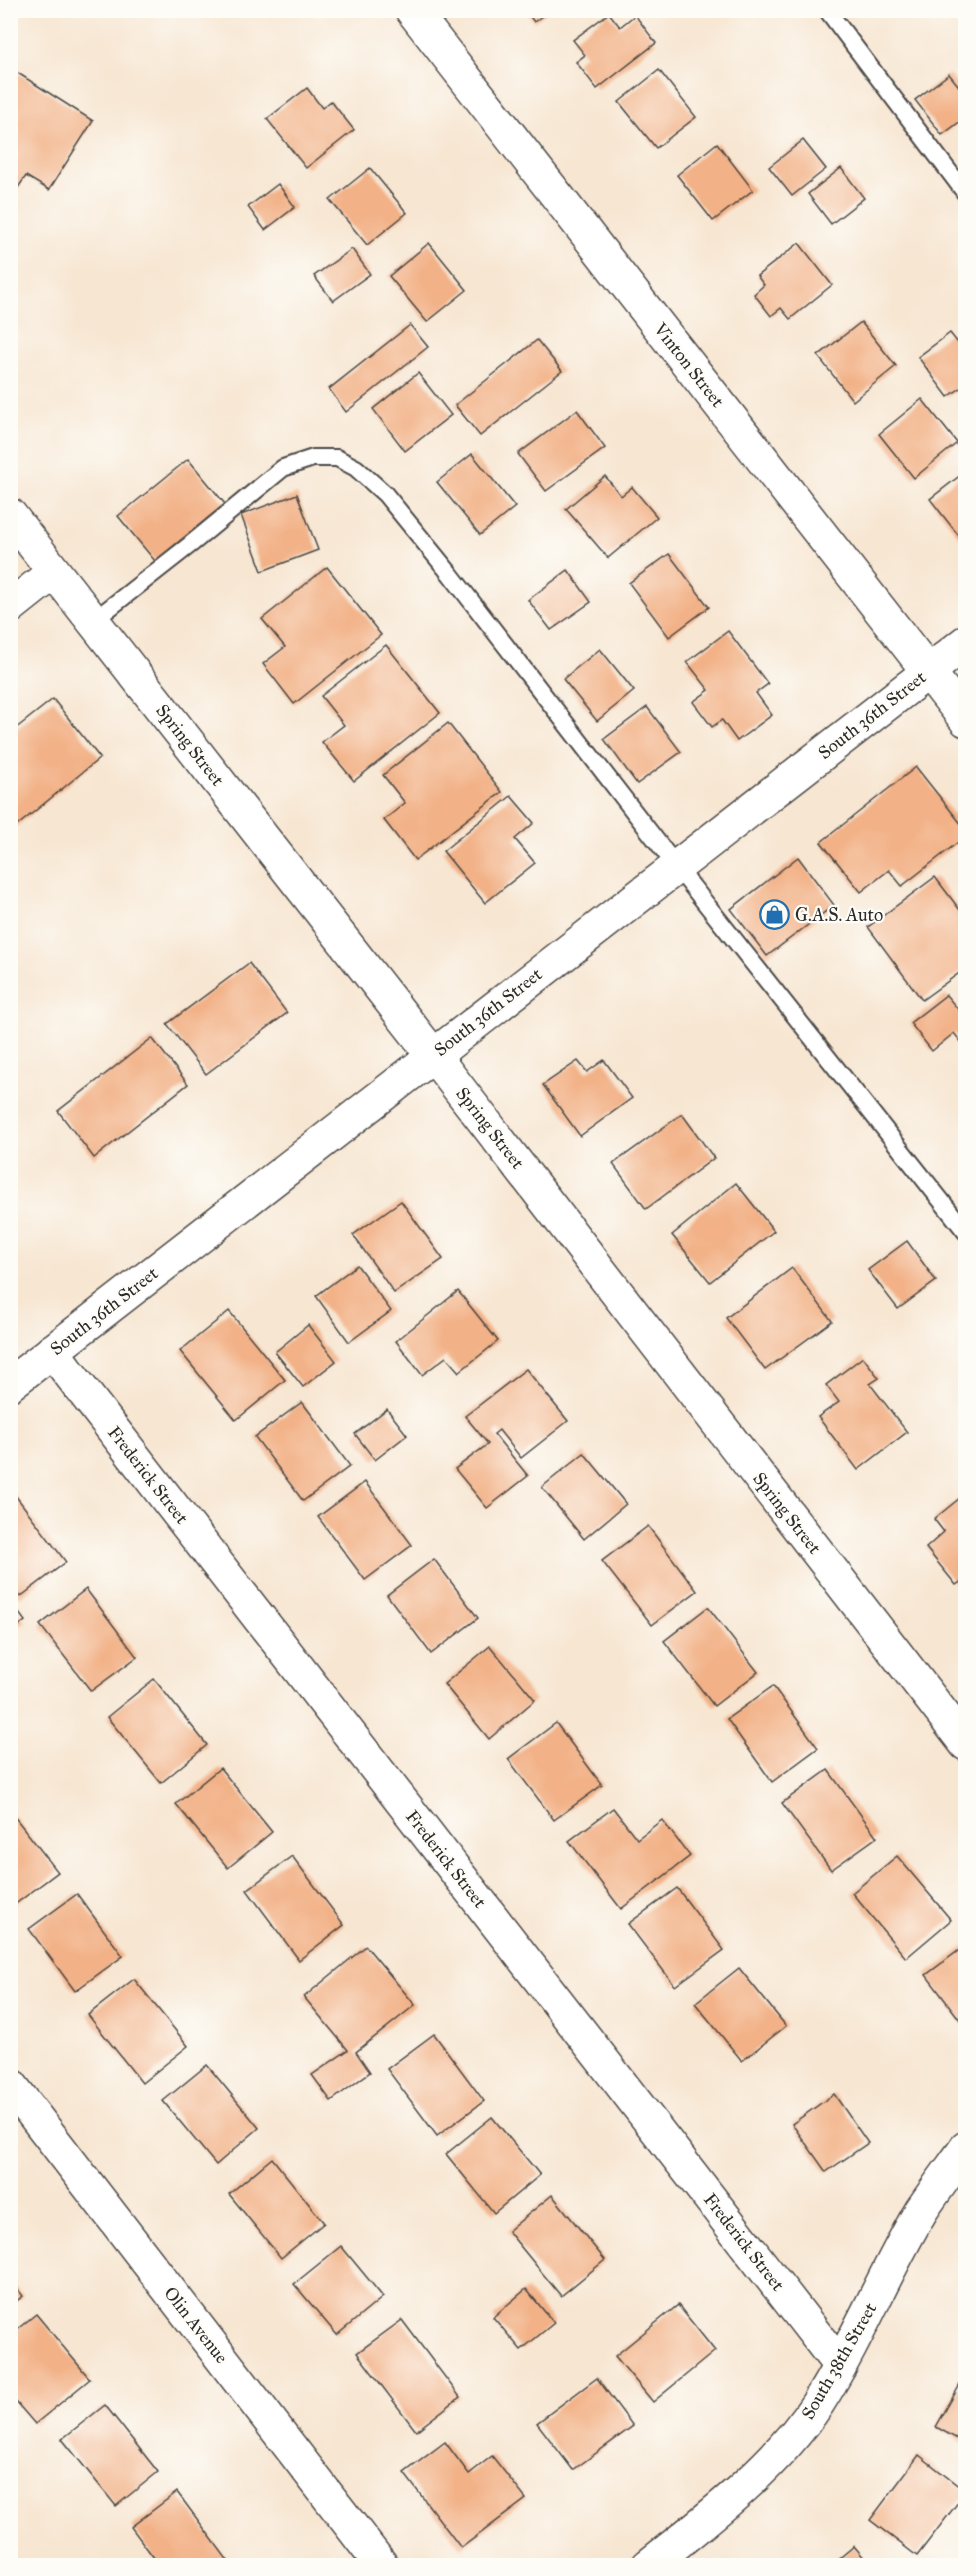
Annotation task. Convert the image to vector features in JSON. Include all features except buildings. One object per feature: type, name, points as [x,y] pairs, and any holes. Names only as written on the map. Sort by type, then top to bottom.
[{"type":"street","name":"Vinton Street","points":[[412,10],[966,720]]},
{"type":"street","name":"Spring Street","points":[[10,515],[433,1055],[966,1744]]},
{"type":"street","points":[[10,607],[54,572]]},
{"type":"street","name":"South 36th Street","points":[[10,1384],[966,642]]},
{"type":"street","name":"Frederick Street","points":[[52,1351],[840,2366]]},
{"type":"street","name":"Olin Avenue","points":[[10,2084],[382,2565]]},
{"type":"street","name":"South 38th Street","points":[[648,2565],[743,2488],[800,2428],[818,2404],[840,2366],[921,2211],[966,2148]]},
{"type":"lane","points":[[827,10],[966,194]]},
{"type":"lane","points":[[93,621],[283,468],[313,458],[337,458],[356,468],[385,494],[451,574],[676,866],[966,1232]]},
{"type":"place","name":"G.A.S. Auto","points":[[774,915]]}]
